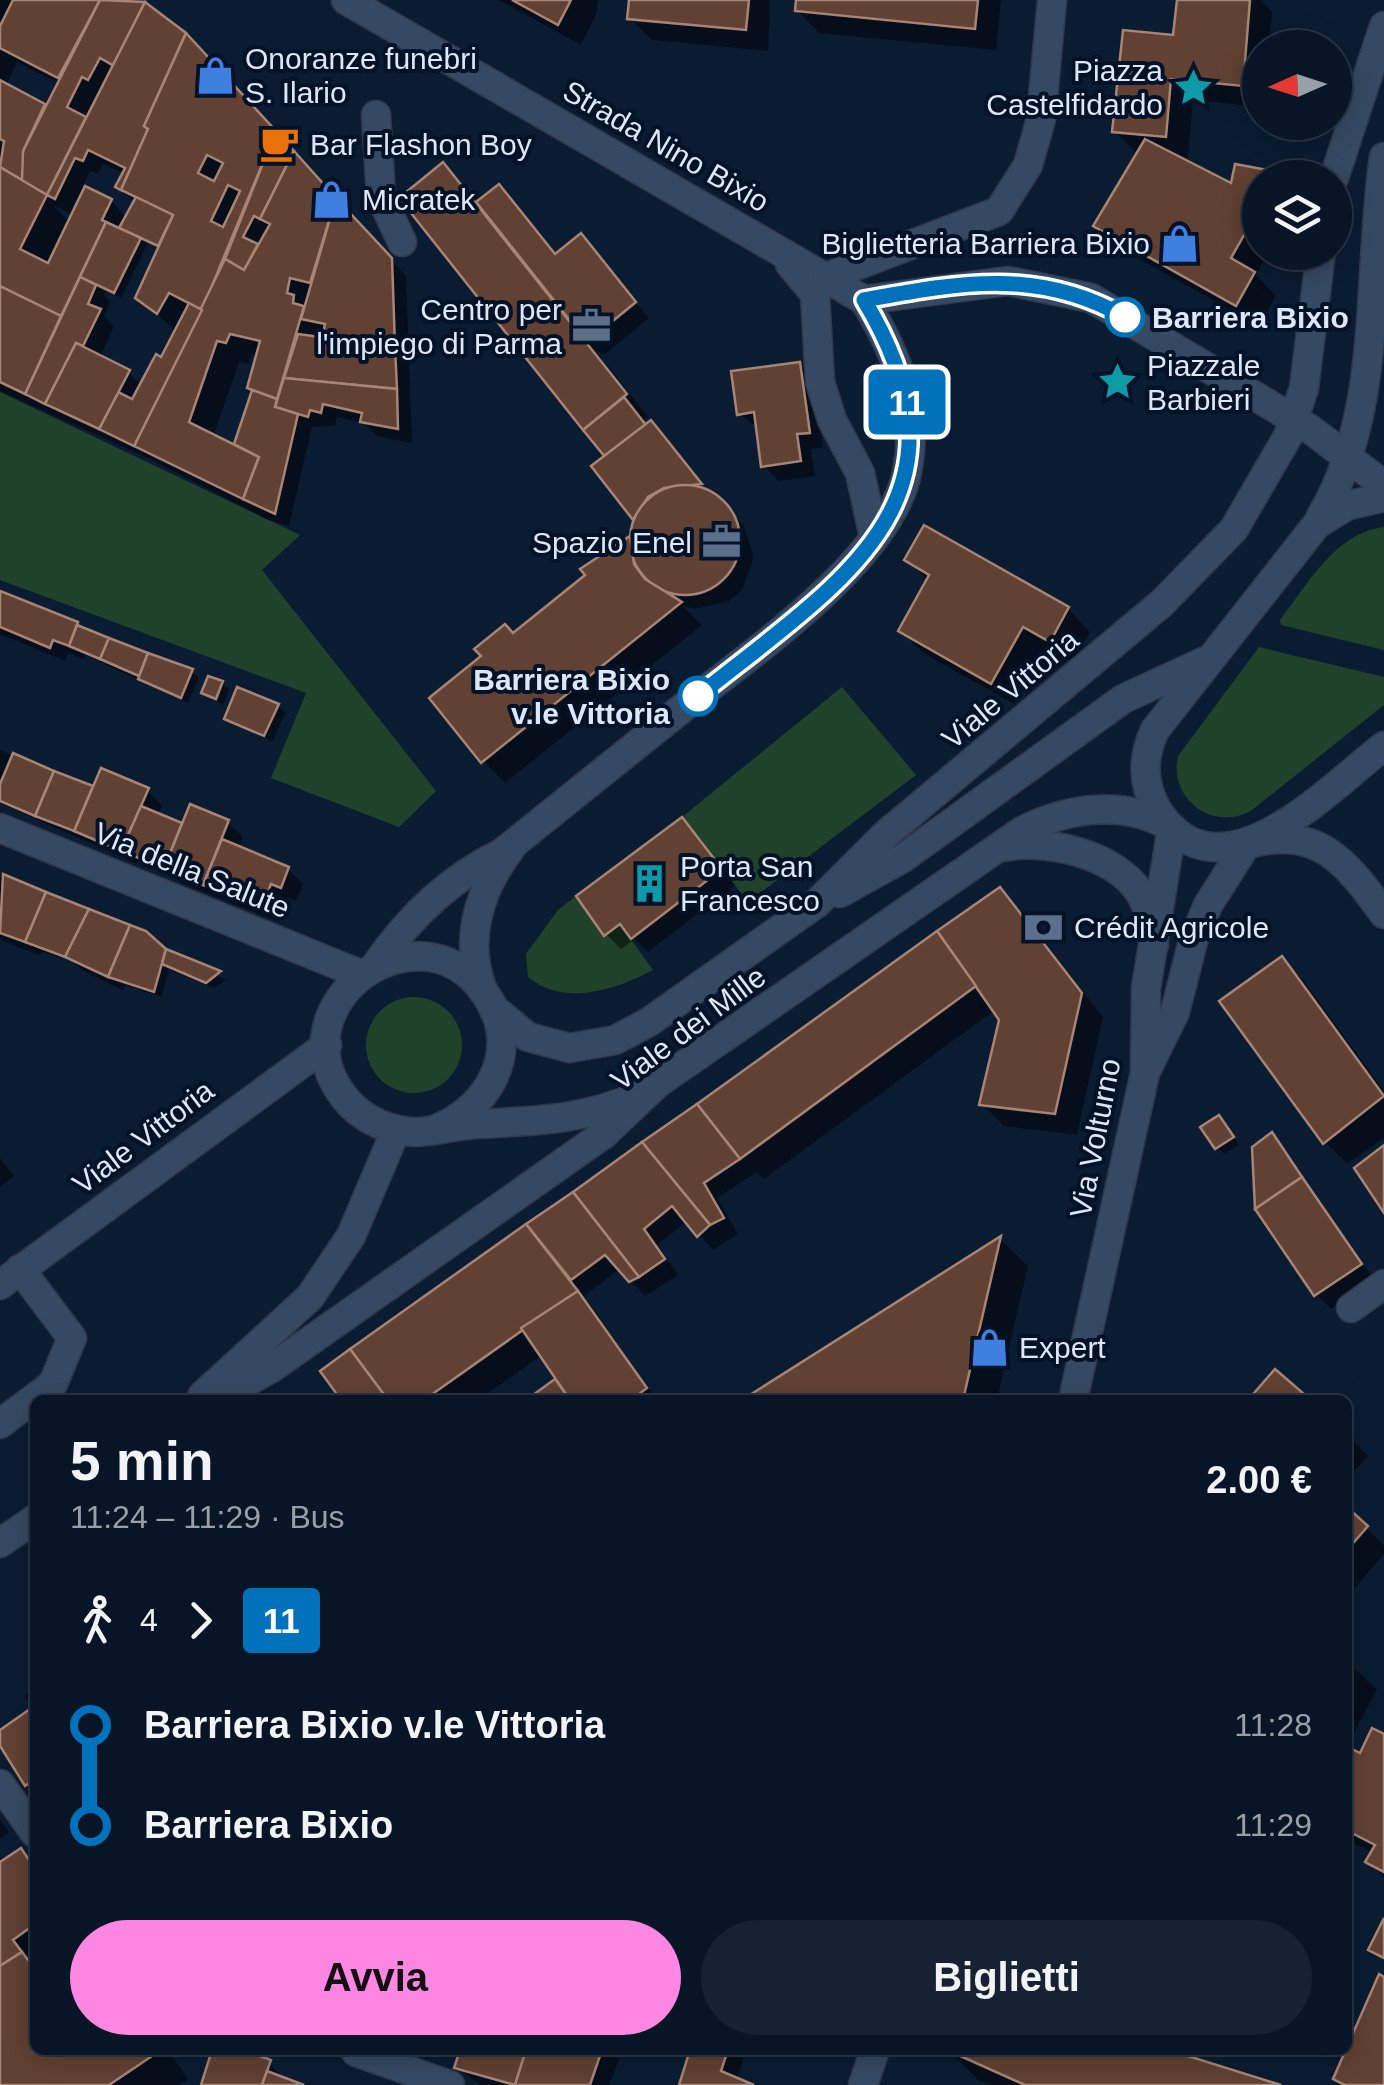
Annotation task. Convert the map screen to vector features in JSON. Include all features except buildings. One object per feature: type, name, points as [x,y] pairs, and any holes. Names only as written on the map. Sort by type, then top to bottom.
[{"type":"main road","name":"Strada Nino Bixio","points":[[346,0],[381,11],[864,300],[886,338],[906,392],[912,436],[907,475],[898,502],[874,537]]},
{"type":"main road","points":[[827,277],[998,210],[1028,164],[1041,120],[1052,0]]},
{"type":"main road","points":[[1340,160],[1384,26]]},
{"type":"main road","points":[[376,115],[381,197],[402,242]]},
{"type":"main road","points":[[1384,157],[1375,248],[1372,383],[1366,427],[1354,461],[1332,502],[1162,719],[1146,755],[1150,794],[1172,828],[1208,846],[1292,839],[1322,848],[1346,866],[1384,914]]},
{"type":"main road","points":[[658,1084],[629,1100],[562,1121],[396,1130],[361,1114],[347,1100],[328,1065],[327,1045],[335,1006],[463,872],[515,842],[805,610],[874,537],[860,473],[832,420],[820,382],[815,294],[776,247]]},
{"type":"main road","name":"Viale Vittoria","points":[[807,911],[885,836],[1162,603],[1217,549],[1247,510],[1294,420],[1308,364],[1319,270]]},
{"type":"main road","points":[[864,300],[1008,280],[1091,298],[1294,420],[1384,485]]},
{"type":"main road","points":[[1305,536],[1346,506],[1384,497]]},
{"type":"main road","name":"Viale Vittoria","points":[[488,999],[528,1037],[570,1048],[599,1046],[648,1022],[807,911],[903,858],[1123,699],[1191,670],[1217,647]]},
{"type":"main road","points":[[1145,1073],[1175,1012],[1193,941],[1208,905],[1246,845],[1270,834],[1384,746]]},
{"type":"main road","name":"Viale dei Mille","points":[[223,1395],[270,1370],[596,1140],[658,1084],[992,850],[1039,822],[1088,810],[1142,814],[1172,828]]},
{"type":"main road","name":"Via della Salute","points":[[0,828],[368,970]]},
{"type":"main road","name":"Via Volturno","points":[[1073,1395],[1145,1073],[1146,988],[1172,828]]},
{"type":"main road","points":[[434,1130],[468,1113],[492,1083],[502,1045],[474,962],[477,914],[515,842]]},
{"type":"main road","points":[[992,850],[1016,845],[1046,848],[1083,855],[1116,870],[1134,886],[1146,906],[1154,945]]},
{"type":"main road","points":[[368,970],[396,958],[434,959],[454,966],[488,999]]},
{"type":"main road","name":"Viale Vittoria","points":[[10,1277],[327,1045]]},
{"type":"main road","points":[[202,1395],[310,1297],[351,1236],[396,1130]]},
{"type":"main road","points":[[10,1277],[72,1338],[54,1384],[39,1395]]},
{"type":"main road","points":[[1351,1308],[1384,1284]]},
{"type":"main road","points":[[0,1424],[30,1402]]},
{"type":"main road","points":[[0,1543],[30,1522]]},
{"type":"main road","points":[[0,1784],[30,1826]]},
{"type":"main road","points":[[365,2055],[450,2085]]},
{"type":"main road","points":[[863,2085],[873,2055]]},
{"type":"green space","points":[[0,392],[300,535],[262,570],[436,791],[399,827],[271,778],[306,693],[0,580]]},
{"type":"green space","points":[[1384,527],[1384,650],[1281,625],[1280,620],[1324,562],[1351,539]]},
{"type":"green space","points":[[1259,647],[1384,677],[1384,705],[1252,810],[1237,816],[1209,814],[1197,808],[1180,786],[1178,756]]},
{"type":"green space","points":[[842,687],[916,775],[748,902],[682,817]]},
{"type":"green space","points":[[576,896],[604,935],[620,924],[653,970],[606,989],[573,993],[542,986],[528,977],[526,954],[558,910]]},
{"type":"green space","points":[[414,997],[432,1000],[448,1011],[459,1027],[459,1063],[448,1079],[432,1090],[414,1093],[396,1090],[380,1079],[369,1063],[366,1045],[369,1027],[380,1011],[396,1000]]},
{"type":"bus line","name":"11","points":[[698,696],[805,610],[860,555],[898,502],[907,475],[912,436],[906,392],[886,338],[864,300],[1008,280],[1091,298],[1125,317]]},
{"type":"place","name":"Onoranze funebri S. Ilario","points":[[215,75]]},
{"type":"place","name":"Piazza Castelfidardo","points":[[1193,87]]},
{"type":"place","name":"Bar Flashon Boy","points":[[280,144]]},
{"type":"place","name":"Micratek","points":[[332,199]]},
{"type":"place","name":"Biglietteria Barriera Bixio","points":[[1180,243]]},
{"type":"place","name":"Barriera Bixio","points":[[1125,317]]},
{"type":"place","name":"Centro per l'impiego di Parma","points":[[592,326]]},
{"type":"place","name":"Piazzale Barbieri","points":[[1117,382]]},
{"type":"place","name":"Spazio Enel","points":[[722,542]]},
{"type":"place","name":"Barriera Bixio v.le Vittoria","points":[[698,696]]},
{"type":"place","name":"Porta San Francesco","points":[[650,883]]},
{"type":"place","name":"Crédit Agricole","points":[[1044,927]]},
{"type":"place","name":"Expert","points":[[989,1347]]}]
